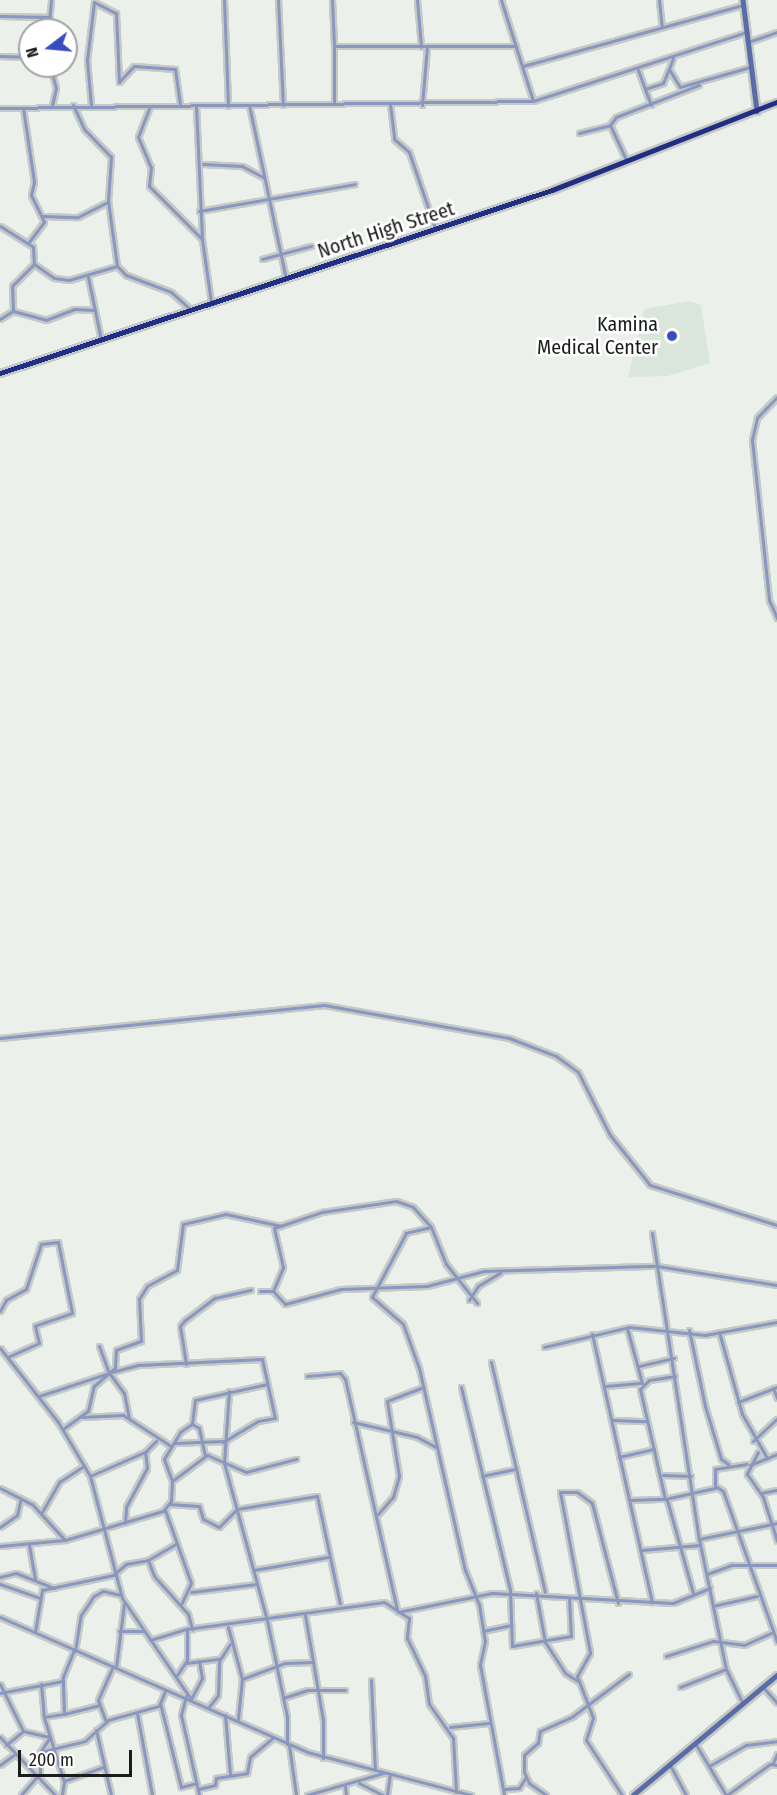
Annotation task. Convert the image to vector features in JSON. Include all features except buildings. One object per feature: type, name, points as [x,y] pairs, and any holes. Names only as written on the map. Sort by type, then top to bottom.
[{"type":"highway","name":"North High Street","points":[[0,373],[436,230],[628,163],[777,102]]},
{"type":"main road","points":[[743,3],[757,111]]},
{"type":"main road","points":[[633,1795],[777,1676]]},
{"type":"street","points":[[0,16],[50,17],[51,0]]},
{"type":"street","points":[[225,0],[228,106]]},
{"type":"street","points":[[278,0],[283,105]]},
{"type":"street","points":[[332,0],[334,104]]},
{"type":"street","points":[[417,0],[421,47]]},
{"type":"street","points":[[501,0],[533,101]]},
{"type":"street","points":[[659,0],[662,27]]},
{"type":"street","points":[[90,105],[87,60],[94,2],[116,13],[119,82],[134,66],[175,69],[180,106]]},
{"type":"street","points":[[523,66],[743,3]]},
{"type":"street","points":[[0,108],[52,105],[422,105],[533,101],[638,70],[747,32]]},
{"type":"street","points":[[748,42],[777,32]]},
{"type":"street","points":[[334,46],[516,46]]},
{"type":"street","points":[[422,105],[427,47]]},
{"type":"street","points":[[0,56],[18,57]]},
{"type":"street","points":[[645,89],[663,83],[673,58]]},
{"type":"street","points":[[579,133],[610,125],[616,117],[750,68]]},
{"type":"street","points":[[669,69],[680,87],[702,84]]},
{"type":"street","points":[[638,70],[651,105]]},
{"type":"street","points":[[52,105],[56,88],[53,78]]},
{"type":"street","points":[[390,104],[394,139],[409,152],[436,230]]},
{"type":"street","points":[[73,105],[84,129],[111,156],[108,201],[117,266],[126,275],[171,292],[191,310]]},
{"type":"street","points":[[150,105],[138,137],[151,167],[149,186],[202,239]]},
{"type":"street","points":[[249,105],[267,202],[286,279]]},
{"type":"street","points":[[196,106],[202,164],[199,211],[211,303]]},
{"type":"street","points":[[22,108],[34,182],[31,195],[42,216],[43,226],[28,243]]},
{"type":"street","points":[[610,125],[628,163]]},
{"type":"street","points":[[202,164],[242,166],[263,177]]},
{"type":"street","points":[[199,211],[267,202],[355,184]]},
{"type":"street","points":[[42,216],[78,217],[108,201]]},
{"type":"street","points":[[0,226],[28,243],[35,251],[34,264],[12,286],[13,311]]},
{"type":"street","points":[[262,259],[311,246]]},
{"type":"street","points":[[34,264],[54,278],[88,277],[117,266]]},
{"type":"street","points":[[88,277],[101,340]]},
{"type":"street","points":[[0,319],[13,311],[46,320],[74,309],[95,310]]},
{"type":"street","points":[[777,397],[757,418],[752,440],[769,600],[777,618]]},
{"type":"street","points":[[769,600],[777,604]]},
{"type":"street","points":[[0,1038],[324,1005],[508,1038],[556,1056],[578,1072],[610,1135],[644,1180],[676,1197],[777,1225]]},
{"type":"street","points":[[273,1291],[283,1275],[274,1228],[322,1212],[396,1201],[413,1207],[431,1227],[446,1264],[459,1275],[477,1303]]},
{"type":"street","points":[[63,1429],[81,1417],[94,1386],[110,1373],[116,1350],[141,1341],[138,1307],[143,1291],[179,1267],[183,1224],[226,1214],[281,1226]]},
{"type":"street","points":[[431,1227],[407,1232],[373,1290],[375,1304],[403,1324],[423,1387],[436,1448],[483,1631],[480,1665],[490,1724],[505,1789],[504,1795]]},
{"type":"street","points":[[652,1233],[674,1358],[700,1545],[726,1669],[743,1704]]},
{"type":"street","points":[[0,1311],[26,1289],[41,1244],[58,1242],[72,1312],[35,1326],[39,1343],[8,1357]]},
{"type":"street","points":[[260,1291],[273,1291],[285,1304],[341,1289],[373,1290],[427,1286],[459,1275],[657,1266],[777,1285]]},
{"type":"street","points":[[469,1300],[472,1292],[500,1273]]},
{"type":"street","points":[[186,1364],[180,1326],[184,1321],[215,1298],[251,1290]]},
{"type":"street","points":[[544,1347],[592,1334],[627,1328],[667,1328],[689,1330],[705,1335],[777,1322]]},
{"type":"street","points":[[627,1328],[639,1366],[647,1421],[663,1475],[666,1500],[678,1548],[693,1593]]},
{"type":"street","points":[[689,1330],[705,1406],[721,1459],[728,1464]]},
{"type":"street","points":[[719,1332],[738,1402],[753,1441],[767,1458]]},
{"type":"street","points":[[592,1334],[606,1386],[619,1457],[652,1602]]},
{"type":"street","points":[[39,1396],[110,1373],[186,1364],[262,1359],[275,1418],[258,1421],[223,1442],[172,1444],[156,1441],[129,1418],[124,1393],[110,1373],[99,1346]]},
{"type":"street","points":[[1,1351],[63,1429],[90,1476],[113,1575],[125,1604],[177,1675],[191,1699]]},
{"type":"street","points":[[639,1366],[674,1358]]},
{"type":"street","points":[[491,1362],[545,1592]]},
{"type":"street","points":[[307,1376],[342,1374],[377,1514],[398,1612]]},
{"type":"street","points":[[606,1386],[642,1383],[675,1376]]},
{"type":"street","points":[[0,1546],[65,1540],[104,1530],[165,1509],[169,1503],[172,1481],[164,1462],[172,1444],[192,1424],[195,1400],[229,1390],[267,1384]]},
{"type":"street","points":[[377,1514],[393,1497],[399,1476],[388,1399],[423,1387]]},
{"type":"street","points":[[461,1387],[510,1595],[512,1646],[571,1636],[569,1599]]},
{"type":"street","points":[[738,1402],[775,1388],[777,1398]]},
{"type":"street","points":[[229,1390],[223,1442],[224,1463],[267,1620],[283,1698],[296,1795]]},
{"type":"street","points":[[81,1417],[129,1418]]},
{"type":"street","points":[[753,1441],[777,1419]]},
{"type":"street","points":[[612,1420],[647,1421]]},
{"type":"street","points":[[353,1421],[393,1434],[417,1437],[436,1448]]},
{"type":"street","points":[[192,1424],[199,1428],[205,1456]]},
{"type":"street","points":[[90,1476],[147,1451],[156,1441]]},
{"type":"street","points":[[619,1457],[654,1449]]},
{"type":"street","points":[[759,1450],[749,1465],[748,1478],[761,1493],[777,1540]]},
{"type":"street","points":[[125,1523],[126,1507],[147,1468],[147,1451]]},
{"type":"street","points":[[777,1454],[749,1465],[728,1464],[712,1473],[736,1531],[771,1633],[777,1642]]},
{"type":"street","points":[[205,1456],[246,1472],[296,1459]]},
{"type":"street","points":[[172,1481],[205,1456]]},
{"type":"street","points":[[42,1512],[58,1482],[84,1466]]},
{"type":"street","points":[[482,1476],[516,1469]]},
{"type":"street","points":[[663,1475],[691,1476]]},
{"type":"street","points":[[630,1500],[693,1497],[717,1487]]},
{"type":"street","points":[[0,1488],[20,1497],[42,1512],[65,1540]]},
{"type":"street","points":[[761,1493],[777,1490]]},
{"type":"street","points":[[578,1681],[590,1653],[584,1602],[560,1492],[577,1492],[592,1503],[618,1603]]},
{"type":"street","points":[[169,1503],[199,1506],[203,1519],[219,1527],[237,1509],[317,1496],[325,1514],[329,1557],[340,1605]]},
{"type":"street","points":[[0,1527],[17,1515],[20,1497]]},
{"type":"street","points":[[165,1509],[191,1592]]},
{"type":"street","points":[[699,1539],[736,1531],[771,1527],[777,1523]]},
{"type":"street","points":[[35,1632],[42,1590],[113,1575],[126,1564],[148,1560],[176,1544]]},
{"type":"street","points":[[29,1545],[35,1579]]},
{"type":"street","points":[[642,1550],[700,1545]]},
{"type":"street","points":[[254,1570],[329,1557]]},
{"type":"street","points":[[148,1560],[160,1585],[181,1604],[192,1629]]},
{"type":"street","points":[[707,1574],[748,1566],[777,1564]]},
{"type":"street","points":[[0,1577],[16,1573],[54,1588]]},
{"type":"street","points":[[0,1584],[40,1598]]},
{"type":"street","points":[[181,1604],[191,1592],[257,1584]]},
{"type":"street","points":[[398,1612],[473,1596],[545,1592],[584,1602],[681,1602],[693,1593],[710,1588]]},
{"type":"street","points":[[64,1714],[63,1681],[74,1650],[81,1615],[94,1596],[103,1591],[121,1595]]},
{"type":"street","points":[[536,1593],[545,1642],[565,1673],[578,1681],[588,1703],[592,1718],[586,1740],[622,1795]]},
{"type":"street","points":[[713,1606],[757,1596]]},
{"type":"street","points":[[150,1640],[187,1629],[228,1627],[305,1614],[340,1605],[384,1602],[411,1625],[408,1638],[425,1676],[431,1707],[450,1727],[456,1792]]},
{"type":"street","points":[[106,1722],[99,1704],[115,1667],[125,1604]]},
{"type":"street","points":[[305,1614],[313,1662],[323,1758]]},
{"type":"street","points":[[0,1617],[165,1691],[186,1696],[208,1708],[238,1719],[288,1745],[323,1758],[471,1795]]},
{"type":"street","points":[[0,1624],[8,1620]]},
{"type":"street","points":[[483,1631],[511,1625]]},
{"type":"street","points":[[228,1627],[230,1644],[242,1679],[238,1719]]},
{"type":"street","points":[[177,1675],[186,1663],[187,1629]]},
{"type":"street","points":[[119,1631],[144,1631]]},
{"type":"street","points":[[666,1656],[704,1642],[744,1645],[771,1633]]},
{"type":"street","points":[[208,1708],[218,1695],[220,1659],[230,1644]]},
{"type":"street","points":[[186,1663],[220,1659]]},
{"type":"street","points":[[191,1699],[202,1678],[199,1661]]},
{"type":"street","points":[[242,1679],[276,1670],[285,1663],[313,1662]]},
{"type":"street","points":[[680,1687],[726,1669]]},
{"type":"street","points":[[505,1789],[519,1788],[526,1777],[524,1755],[536,1745],[540,1731],[573,1716],[629,1674]]},
{"type":"street","points":[[371,1680],[375,1770]]},
{"type":"street","points":[[2,1693],[63,1681]]},
{"type":"street","points":[[0,1684],[2,1693],[22,1731]]},
{"type":"street","points":[[41,1684],[44,1717],[64,1781],[62,1795]]},
{"type":"street","points":[[763,1687],[777,1703]]},
{"type":"street","points":[[283,1698],[315,1689],[345,1690]]},
{"type":"street","points":[[165,1691],[160,1703],[181,1787],[197,1783]]},
{"type":"street","points":[[186,1696],[181,1715],[199,1795]]},
{"type":"street","points":[[40,1752],[85,1741],[106,1722],[160,1703]]},
{"type":"street","points":[[44,1717],[99,1704]]},
{"type":"street","points":[[137,1713],[152,1795]]},
{"type":"street","points":[[225,1714],[230,1776]]},
{"type":"street","points":[[450,1727],[490,1724]]},
{"type":"street","points":[[96,1730],[111,1795]]},
{"type":"street","points":[[22,1731],[50,1737]]},
{"type":"street","points":[[6,1745],[22,1731]]},
{"type":"street","points":[[0,1737],[14,1755],[55,1795]]},
{"type":"street","points":[[21,1795],[37,1777],[40,1752],[50,1737]]},
{"type":"street","points":[[198,1790],[230,1776],[247,1773],[250,1757],[273,1738]]},
{"type":"street","points":[[709,1766],[746,1745],[777,1741]]},
{"type":"street","points":[[695,1743],[726,1795],[775,1764],[777,1754]]},
{"type":"street","points":[[0,1765],[14,1755]]},
{"type":"street","points":[[670,1764],[686,1795]]},
{"type":"street","points":[[64,1781],[103,1767]]},
{"type":"street","points":[[309,1795],[358,1783],[383,1773]]},
{"type":"street","points":[[358,1783],[385,1795],[390,1774]]},
{"type":"street","points":[[526,1777],[546,1795]]},
{"type":"street","points":[[345,1786],[346,1795]]},
{"type":"shaded area","name":"Kamina Medical Center","points":[[690,301],[701,305],[710,363],[668,376],[628,377],[644,309]]},
{"type":"place","name":"Kamina Medical Center","points":[[672,336]]}]
